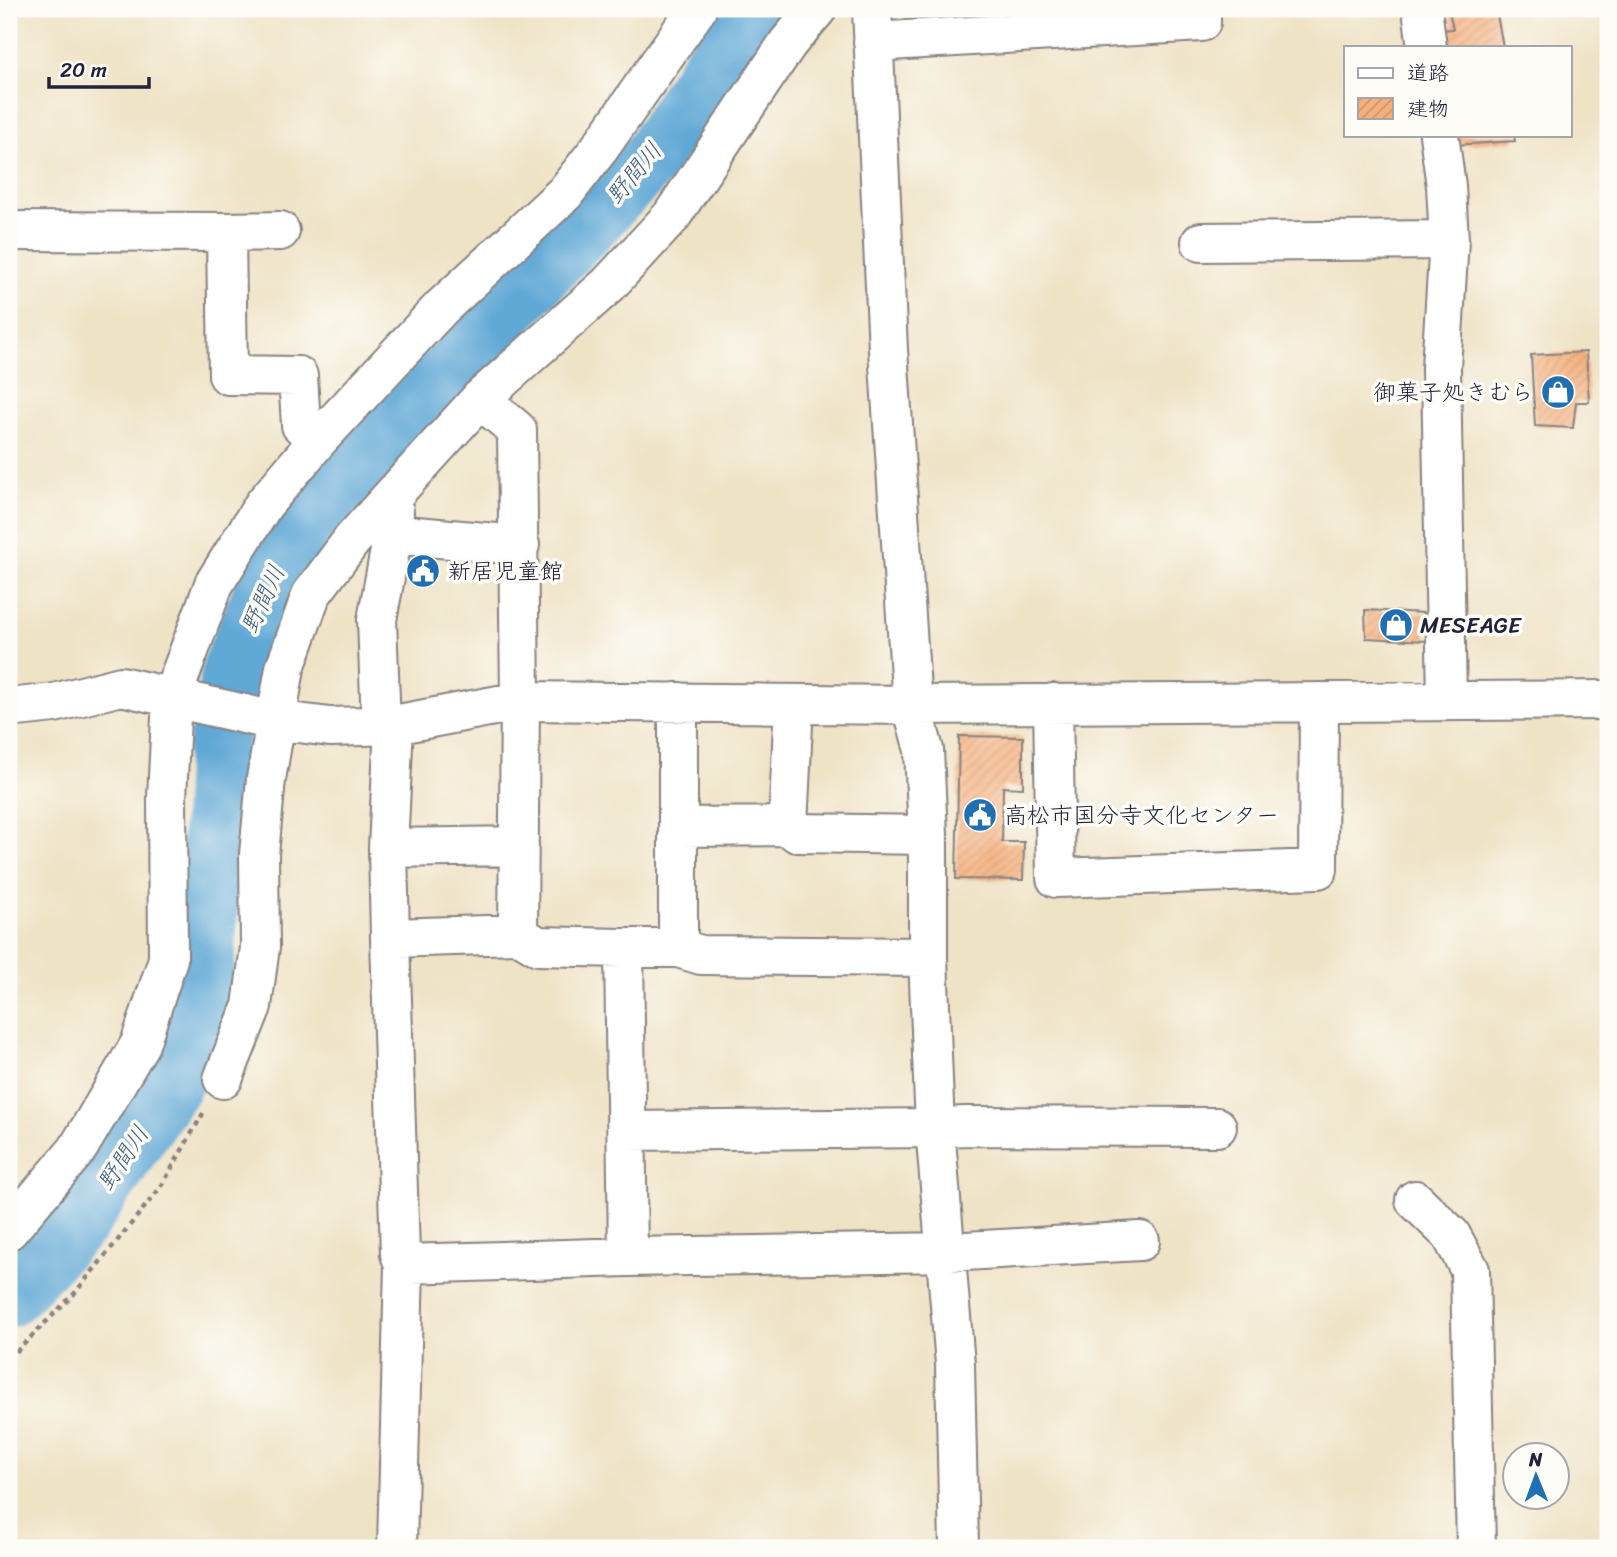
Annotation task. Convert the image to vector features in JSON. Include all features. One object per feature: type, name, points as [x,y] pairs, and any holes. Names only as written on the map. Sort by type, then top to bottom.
[{"type":"street","points":[[9,1230],[77,1150],[140,1044],[168,959],[167,797],[179,699],[214,584],[264,504],[319,439],[442,308],[565,193],[697,9]]},
{"type":"street","points":[[223,1079],[252,1006],[260,947],[259,854],[271,720],[285,668],[310,595],[352,540],[480,399],[608,285],[671,218],[788,43],[817,9]]},
{"type":"street","points":[[959,1548],[956,1364],[935,1128],[924,750],[912,705],[888,350],[872,25],[1073,19],[1201,22],[1201,9]]},
{"type":"street","points":[[1422,9],[1427,46]]},
{"type":"street","points":[[1439,136],[1446,186],[1449,240],[1441,368],[1447,701]]},
{"type":"street","points":[[9,231],[279,231]]},
{"type":"street","points":[[226,232],[228,375],[298,376],[301,425],[319,439]]},
{"type":"street","points":[[1201,242],[1449,240]]},
{"type":"street","points":[[480,399],[517,430],[520,545],[518,934]]},
{"type":"street","points":[[395,494],[393,534],[377,620],[387,725],[390,938],[400,1254],[404,1264],[397,1548]]},
{"type":"street","points":[[393,534],[520,545]]},
{"type":"street","points":[[9,708],[54,703],[121,686],[271,720],[330,727],[387,725],[520,701],[912,705],[1608,700]]},
{"type":"street","points":[[678,702],[678,947]]},
{"type":"street","points":[[1053,704],[1056,878],[1318,869],[1318,702]]},
{"type":"street","points":[[788,826],[794,704]]},
{"type":"street","points":[[678,827],[788,826],[796,833],[928,835]]},
{"type":"street","points":[[388,848],[519,846]]},
{"type":"street","points":[[390,938],[518,934],[538,946],[678,947],[701,955],[928,957]]},
{"type":"street","points":[[624,948],[628,1257]]},
{"type":"street","points":[[627,1132],[964,1126],[1217,1127]]},
{"type":"street","points":[[1415,1200],[1451,1235],[1470,1270],[1476,1548]]},
{"type":"street","points":[[404,1264],[948,1252],[1140,1241]]},
{"type":"path","points":[[9,1359],[74,1294],[161,1187],[223,1079]]},
{"type":"building","points":[[1496,9],[1503,46],[1441,46],[1439,30],[1453,29],[1449,11]]},
{"type":"building","points":[[1453,136],[1514,136],[1515,141],[1455,145]]},
{"type":"building","points":[[1586,352],[1589,402],[1576,402],[1573,428],[1535,426],[1531,355]]},
{"type":"building","name":"MESEAGE","points":[[1365,610],[1425,613],[1427,641],[1366,638]]},
{"type":"building","name":"高松市国分寺文化センター","points":[[959,736],[1023,737],[1023,788],[1003,787],[1002,842],[1024,842],[1023,880],[956,879]]},
{"type":"waterway","name":"野間川","points":[[9,1297],[79,1223],[173,1082],[194,1032],[204,978],[217,750],[233,665],[271,574],[310,517],[647,163],[749,9]]},
{"type":"place","name":"御菓子処きむら","points":[[1558,392]]},
{"type":"place","name":"新居児童館","points":[[423,571]]},
{"type":"place","name":"MESEAGE","points":[[1396,625]]},
{"type":"place","name":"高松市国分寺文化センター","points":[[980,815]]}]
